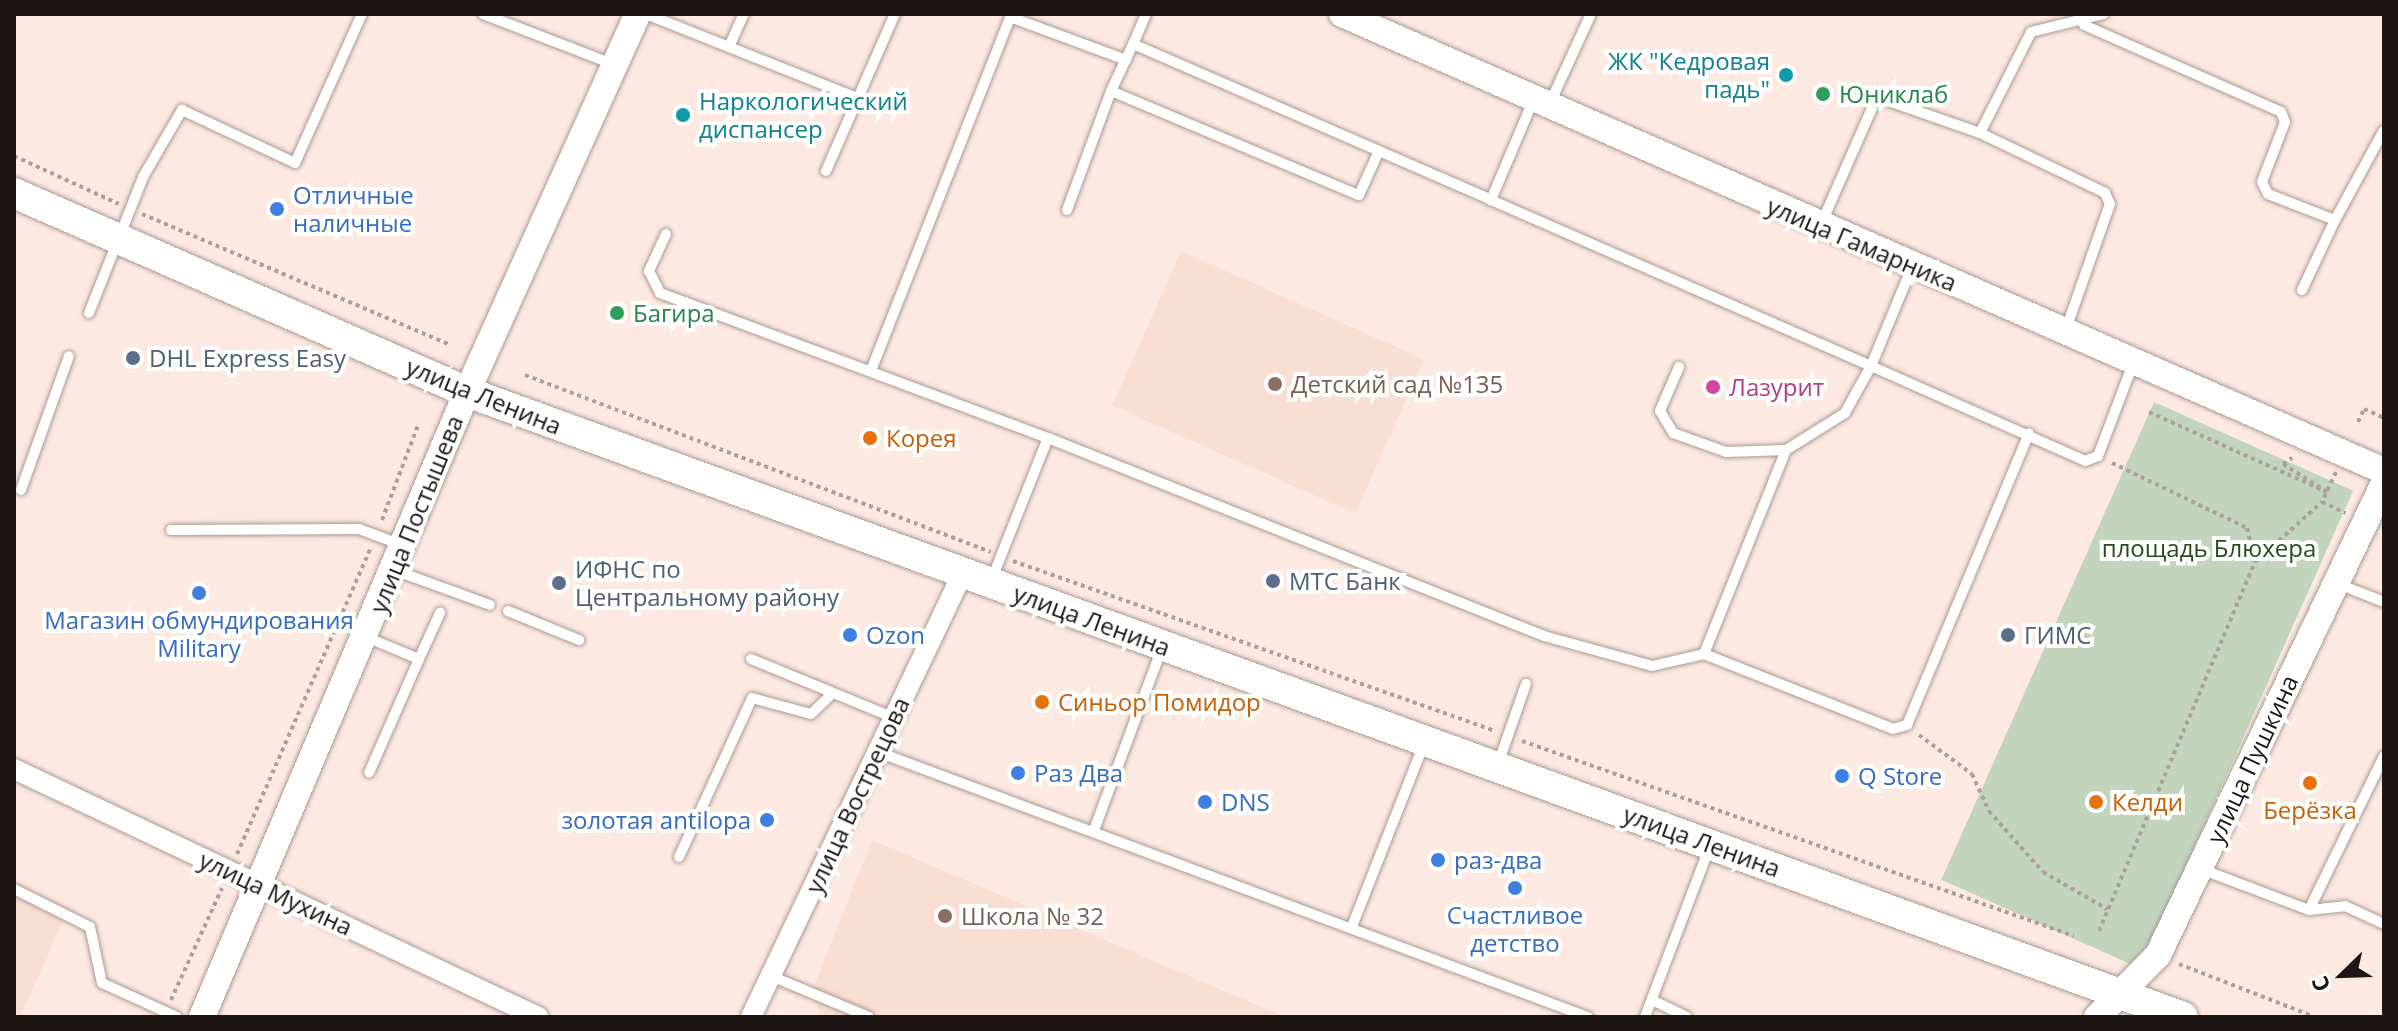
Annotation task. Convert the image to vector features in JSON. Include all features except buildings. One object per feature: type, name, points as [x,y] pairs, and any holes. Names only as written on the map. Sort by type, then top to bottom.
[{"type":"main road","name":"улица Ленина","points":[[14,193],[467,392],[985,571],[1163,646],[2183,1017]]},
{"type":"street","name":"улица Постышева","points":[[202,1017],[263,887],[467,392],[638,14]]},
{"type":"street","name":"улица Гамарника","points":[[1342,14],[1819,227],[2066,329],[2134,362],[2384,471]]},
{"type":"street","name":"улица Пушкина","points":[[2097,1017],[2158,955],[2384,483]]},
{"type":"street","name":"улица Вострецова","points":[[751,1017],[894,718],[985,571]]},
{"type":"street","name":"улица Мухина","points":[[14,769],[538,1017]]},
{"type":"lane","points":[[89,313],[132,210],[182,110],[295,163],[362,14]]},
{"type":"lane","points":[[483,14],[615,65]]},
{"type":"lane","points":[[646,14],[857,98]]},
{"type":"lane","points":[[729,47],[744,14]]},
{"type":"lane","points":[[826,171],[895,14]]},
{"type":"lane","points":[[1067,210],[1111,91],[1146,14]]},
{"type":"lane","points":[[1491,200],[1591,14]]},
{"type":"lane","points":[[1980,133],[2031,32],[2084,25],[2104,14]]},
{"type":"lane","points":[[872,368],[1010,17],[1126,60]]},
{"type":"lane","points":[[2084,25],[2281,112],[2285,122],[2262,182],[2268,194],[2335,220]]},
{"type":"lane","points":[[1133,44],[2085,461],[2098,456],[2134,362]]},
{"type":"lane","points":[[1111,91],[1359,195],[1379,151]]},
{"type":"lane","points":[[1819,227],[1877,97],[1980,133],[2105,193],[2110,204],[2066,329]]},
{"type":"lane","points":[[2302,290],[2335,220],[2384,130]]},
{"type":"lane","points":[[666,234],[649,271],[660,293],[872,368],[1542,641],[1652,666],[1704,654],[1877,724],[1907,725],[2029,434]]},
{"type":"lane","points":[[1679,367],[1660,411],[1673,433],[1726,452],[1786,450],[1845,413],[1871,366],[1912,267]]},
{"type":"lane","points":[[21,490],[69,356]]},
{"type":"lane","points":[[985,571],[1048,438]]},
{"type":"lane","points":[[1704,654],[1786,450]]},
{"type":"lane","points":[[171,530],[359,529],[376,535],[398,558],[490,605]]},
{"type":"lane","points":[[2334,583],[2384,602]]},
{"type":"lane","points":[[508,611],[579,640]]},
{"type":"lane","points":[[369,773],[440,613]]},
{"type":"lane","points":[[366,637],[419,659]]},
{"type":"lane","points":[[1094,830],[1163,646]]},
{"type":"lane","points":[[751,659],[894,718]]},
{"type":"lane","points":[[1497,766],[1526,684]]},
{"type":"lane","points":[[679,857],[752,698],[811,714],[822,712],[832,694]]},
{"type":"lane","points":[[1353,924],[1425,741]]},
{"type":"lane","points":[[878,752],[1353,924],[1588,1017]]},
{"type":"lane","points":[[2309,910],[2384,756]]},
{"type":"lane","points":[[1645,1017],[1711,844]]},
{"type":"lane","points":[[2201,869],[2309,910],[2345,906],[2384,924]]},
{"type":"lane","points":[[14,889],[90,927],[102,983],[177,1017]]},
{"type":"lane","points":[[771,976],[869,1017]]},
{"type":"lane","points":[[1652,1000],[1687,1017]]},
{"type":"path","points":[[14,156],[132,210],[449,344]]},
{"type":"path","points":[[525,375],[985,571],[1508,736],[2074,936]]},
{"type":"path","points":[[2358,422],[2364,409],[2384,418]]},
{"type":"path","points":[[2149,412],[2327,492]]},
{"type":"path","points":[[166,1012],[376,535],[418,425]]},
{"type":"path","points":[[2098,456],[2247,528],[2255,562]]},
{"type":"path","points":[[2298,460],[2286,456],[2283,464],[2327,492]]},
{"type":"path","points":[[2099,931],[2255,562],[2322,502],[2335,474],[2324,468]]},
{"type":"path","points":[[2322,502],[2348,514]]},
{"type":"path","points":[[1907,725],[1972,774],[1989,811],[2043,872],[2107,909]]},
{"type":"path","points":[[2175,962],[2315,1017]]},
{"type":"shaded area","name":"Детский сад №135","points":[[1181,251],[1424,359],[1355,514],[1112,405]]},
{"type":"shaded area","name":"Школа № 32","points":[[872,840],[1285,1017],[821,1017],[812,991]]},
{"type":"shaded area","points":[[14,883],[69,908],[20,1017],[14,1017]]},
{"type":"green space","name":"площадь Блюхера","points":[[2154,402],[2353,491],[2140,968],[1941,880]]},
{"type":"place","name":"ЖК \"Кедровая падь\"","points":[[1786,75]]},
{"type":"place","name":"Юниклаб","points":[[1823,94]]},
{"type":"place","name":"Наркологический диспансер","points":[[683,115]]},
{"type":"place","name":"Отличные наличные","points":[[277,209]]},
{"type":"place","name":"Багира","points":[[617,313]]},
{"type":"place","name":"DHL Express Easy","points":[[133,358]]},
{"type":"place","name":"Детский сад №135","points":[[1275,384]]},
{"type":"place","name":"Лазурит","points":[[1713,387]]},
{"type":"place","name":"Корея","points":[[870,438]]},
{"type":"place","name":"МТС Банк","points":[[1273,581]]},
{"type":"place","name":"ИФНС по Центральному району","points":[[559,583]]},
{"type":"place","name":"Магазин обмундирования Military","points":[[199,593]]},
{"type":"place","name":"Ozon","points":[[850,635]]},
{"type":"place","name":"ГИМС","points":[[2008,635]]},
{"type":"place","name":"Синьор Помидор","points":[[1042,702]]},
{"type":"place","name":"Раз Два","points":[[1018,773]]},
{"type":"place","name":"Q Store","points":[[1842,776]]},
{"type":"place","name":"Берёзка","points":[[2310,783]]},
{"type":"place","name":"DNS","points":[[1205,802]]},
{"type":"place","name":"Келди","points":[[2096,802]]},
{"type":"place","name":"золотая antilopa","points":[[767,820]]},
{"type":"place","name":"раз-два","points":[[1438,860]]},
{"type":"place","name":"Счастливое детство","points":[[1515,888]]},
{"type":"place","name":"Школа № 32","points":[[945,916]]}]
